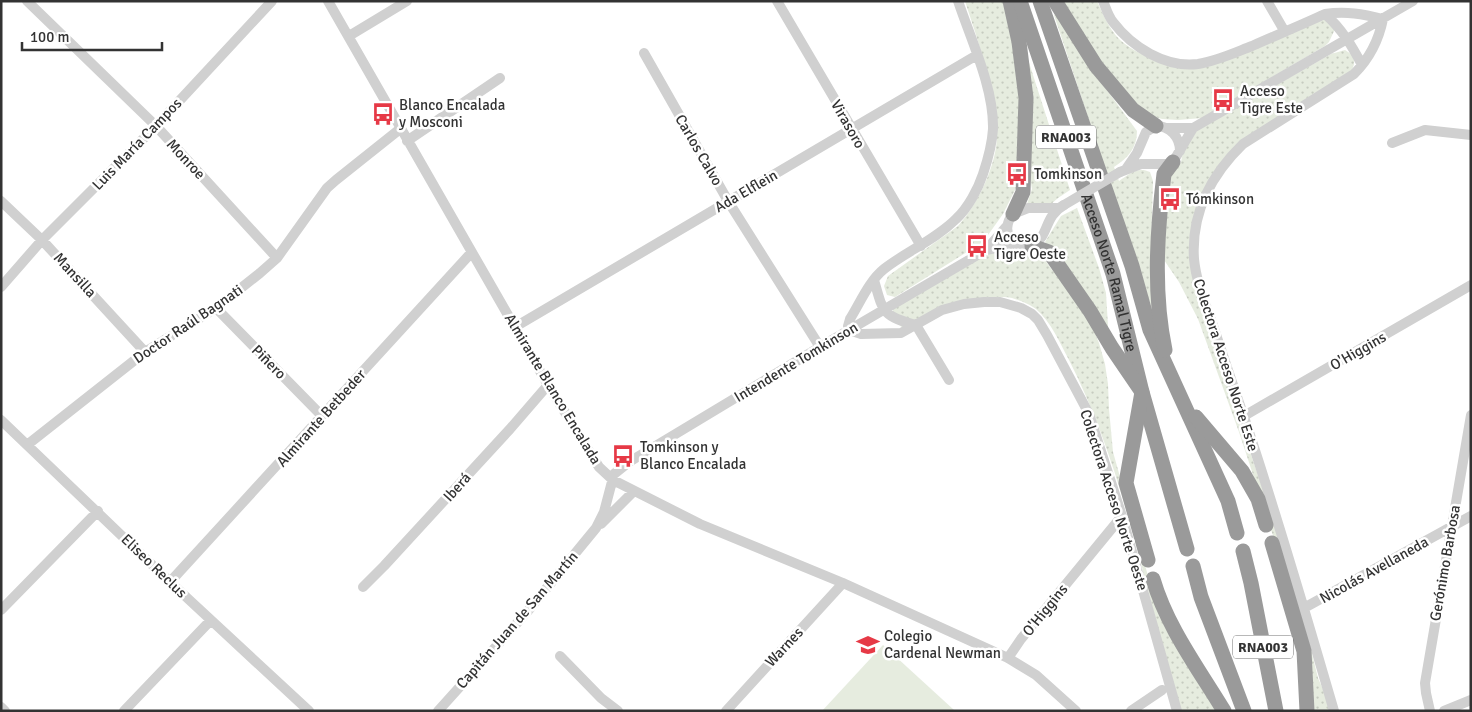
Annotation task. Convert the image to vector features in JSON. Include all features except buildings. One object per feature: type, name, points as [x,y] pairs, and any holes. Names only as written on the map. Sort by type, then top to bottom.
[{"type":"highway","points":[[1010,1],[1019,42],[1026,98],[1023,192],[1010,220]]},
{"type":"highway","name":"Acceso Norte Ramal Tigre","points":[[1020,1],[1113,274],[1142,392],[1180,519],[1187,549]]},
{"type":"highway","name":"Acceso Norte Ramal Tigre","points":[[1040,1],[1132,266],[1150,330],[1228,501],[1237,534]]},
{"type":"highway","points":[[1055,1],[1096,66],[1133,110],[1162,127]]},
{"type":"highway","points":[[1170,376],[1160,322],[1157,266],[1164,174],[1176,157]]},
{"type":"highway","points":[[1032,246],[1049,252],[1090,311],[1142,392],[1126,483],[1148,560]]},
{"type":"highway","points":[[1185,404],[1242,471],[1258,499],[1266,525]]},
{"type":"highway","points":[[1272,543],[1304,651],[1307,711]]},
{"type":"highway","name":"RNA003","points":[[1243,552],[1251,583],[1276,711]]},
{"type":"highway","name":"RNA003","points":[[1193,566],[1202,597],[1244,711]]},
{"type":"highway","points":[[1153,578],[1175,630],[1221,707]]},
{"type":"street","name":"Monroe","points":[[27,1],[156,126],[277,258]]},
{"type":"street","name":"Luis María Campos","points":[[1,287],[42,240],[156,126],[272,1]]},
{"type":"street","name":"Almirante Blanco Encalada","points":[[328,1],[548,385],[599,467],[612,480],[700,524],[843,583],[1008,658],[1036,675],[1076,711]]},
{"type":"street","points":[[348,36],[407,1]]},
{"type":"street","name":"Virasoro","points":[[777,1],[921,246]]},
{"type":"street","points":[[849,330],[850,320],[874,280],[884,270],[921,246],[957,219],[970,202],[980,182],[989,156],[993,129],[990,96],[958,1]]},
{"type":"street","points":[[1103,1],[1111,20],[1126,37],[1144,51],[1164,60],[1180,64],[1197,64],[1221,58],[1326,14],[1339,12],[1360,13],[1383,19]]},
{"type":"street","points":[[1267,1],[1285,32]]},
{"type":"street","points":[[1032,246],[1044,233],[1049,218],[1061,206],[1123,171],[1141,164],[1166,164],[1176,157],[1193,128],[1413,1]]},
{"type":"street","points":[[1326,14],[1347,38],[1362,65]]},
{"type":"street","name":"Colectora Acceso Norte Este","points":[[1334,711],[1244,416],[1198,282],[1194,258],[1195,233],[1200,206],[1216,174],[1228,159],[1243,144],[1354,74],[1362,65],[1379,36],[1383,19]]},
{"type":"street","name":"Carlos Calvo","points":[[644,53],[728,201],[820,347]]},
{"type":"street","name":"Ada Elflein","points":[[515,327],[977,55]]},
{"type":"street","points":[[407,141],[500,78]]},
{"type":"street","points":[[1123,171],[1137,153],[1146,132],[1162,127],[1193,128]]},
{"type":"street","points":[[1162,127],[1177,138],[1180,144],[1176,157]]},
{"type":"street","name":"Doctor Raúl Bagnati","points":[[27,445],[145,352],[216,308],[277,258],[328,188],[400,129]]},
{"type":"street","points":[[1392,143],[1430,129],[1471,135]]},
{"type":"street","name":"Mansilla","points":[[1,201],[42,240],[145,352]]},
{"type":"street","points":[[1014,244],[1009,238],[1010,220],[1028,208],[1061,206]]},
{"type":"street","name":"Intendente Tomkinson","points":[[986,250],[1010,220]]},
{"type":"street","name":"Intendente Tomkinson","points":[[612,480],[614,474],[629,462],[986,250],[1014,244],[1032,246]]},
{"type":"street","name":"Almirante Betbeder","points":[[170,582],[471,253]]},
{"type":"street","points":[[874,280],[884,310],[899,320],[916,325],[949,380]]},
{"type":"street","name":"O'Higgins","points":[[1244,416],[1471,285]]},
{"type":"street","name":"Colectora Acceso Norte Oeste","points":[[849,330],[861,334],[902,333],[942,310],[964,304],[1000,302],[1021,308],[1032,314],[1048,335],[1088,414],[1122,516],[1178,711]]},
{"type":"street","name":"Piñero","points":[[216,308],[322,416]]},
{"type":"street","name":"Iberá","points":[[363,587],[548,385]]},
{"type":"street","name":"Gerónimo Barbosa","points":[[1430,711],[1425,683],[1471,415]]},
{"type":"street","name":"Eliseo Reclus","points":[[1,420],[170,582],[309,711]]},
{"type":"street","name":"Capitán Juan de San Martín","points":[[596,528],[604,512],[612,480]]},
{"type":"street","name":"Capitán Juan de San Martín","points":[[438,711],[527,612],[596,528],[634,491]]},
{"type":"street","points":[[1,610],[98,511]]},
{"type":"street","name":"O'Higgins","points":[[1008,658],[1122,516]]},
{"type":"street","name":"Nicolás Avellaneda","points":[[1304,608],[1471,516]]},
{"type":"street","name":"Warnes","points":[[726,711],[843,583]]},
{"type":"street","points":[[124,711],[211,620]]},
{"type":"street","points":[[560,656],[601,698],[618,711]]},
{"type":"street","points":[[1131,711],[1162,690]]},
{"type":"street","points":[[1444,711],[1471,700]]},
{"type":"street","points":[[1,707],[5,711]]},
{"type":"shaded area","points":[[965,1],[1004,1],[1016,46],[1021,99],[1017,186],[1003,214],[983,242],[895,297],[887,295],[884,286],[888,276],[958,226],[965,217],[979,195],[994,157],[997,132],[993,99]]},
{"type":"shaded area","points":[[1063,1],[1097,1],[1112,30],[1125,44],[1151,58],[1180,67],[1319,20],[1327,20],[1335,29],[1325,46],[1202,118],[1162,119],[1148,115],[1106,72]]},
{"type":"shaded area","points":[[1056,14],[1081,55],[1137,131],[1137,137],[1131,152],[1114,167],[1119,181],[1138,170],[1146,170],[1150,172],[1153,181],[1151,251],[1153,312],[1054,15]]},
{"type":"shaded area","points":[[1024,47],[1070,190],[1050,205],[1027,204],[1032,189]]},
{"type":"shaded area","points":[[1345,50],[1352,55],[1354,61],[1349,75],[1234,150],[1203,196],[1192,260],[1196,293],[1275,525],[1301,610],[1318,678],[1330,711],[1309,711],[1284,569],[1239,432],[1198,319],[1179,282],[1164,260],[1164,212],[1168,206],[1169,178],[1181,162],[1183,152],[1197,130],[1331,54]]},
{"type":"shaded area","points":[[1077,208],[1106,293],[1107,330],[1045,242],[1061,216]]},
{"type":"shaded area","points":[[1005,248],[1027,253],[1040,253],[1052,270],[1061,277],[1093,328],[1105,364],[1113,452],[1154,597],[1217,711],[1180,711],[1133,533],[1105,445],[1069,360],[1046,320],[1036,309],[1028,304],[1012,298],[1001,297],[973,302],[903,328],[895,320],[893,308],[981,257]]},
{"type":"shaded area","points":[[883,645],[954,710],[822,711]]},
{"type":"place","name":"Acceso Tigre Este","points":[[1223,100]]},
{"type":"place","name":"Blanco Encalada y Mosconi","points":[[383,114]]},
{"type":"place","name":"Tomkinson","points":[[1017,174]]},
{"type":"place","name":"Tómkinson","points":[[1170,199]]},
{"type":"place","name":"Acceso Tigre Oeste","points":[[977,246]]},
{"type":"place","name":"Tomkinson y Blanco Encalada","points":[[623,456]]},
{"type":"place","name":"Colegio Cardenal Newman","points":[[868,645]]}]
